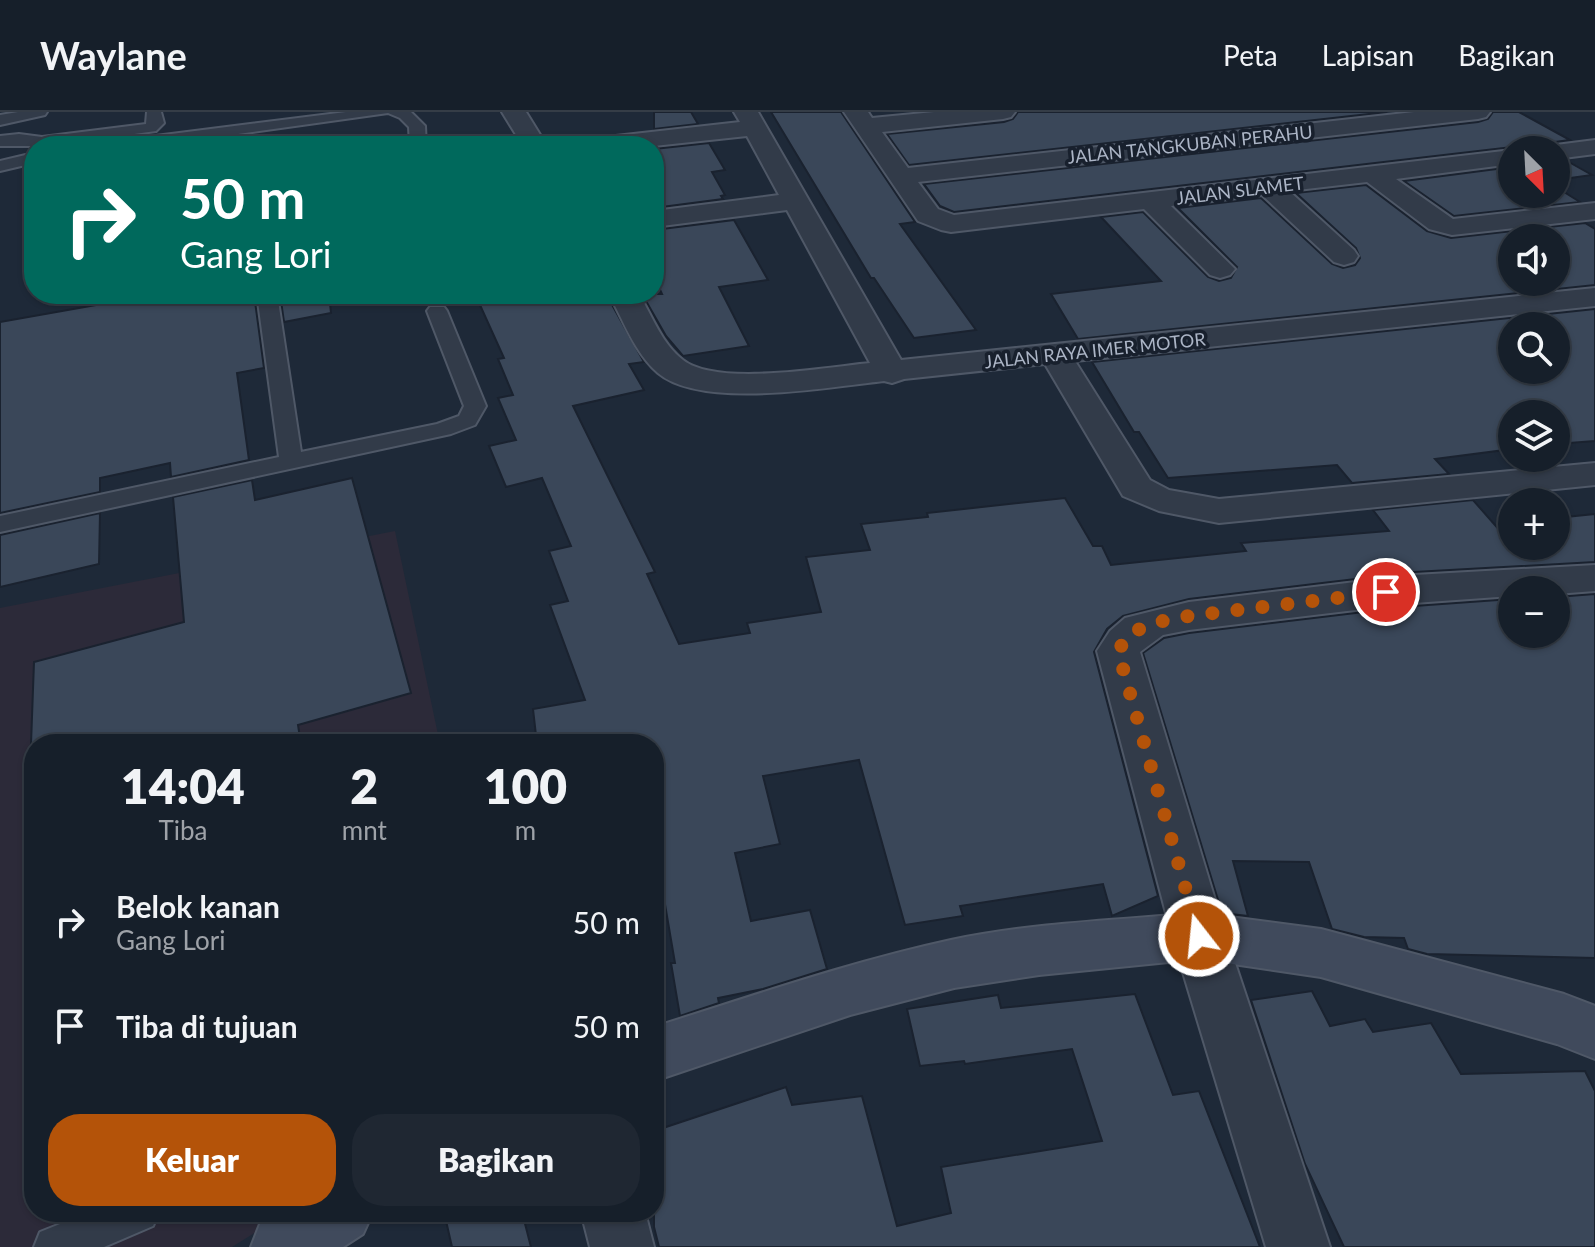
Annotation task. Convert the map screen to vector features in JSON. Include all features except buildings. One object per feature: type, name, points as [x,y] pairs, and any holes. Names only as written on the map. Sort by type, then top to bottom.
[{"type":"street","points":[[514,112],[529,136]]},
{"type":"street","points":[[862,119],[1003,112]]},
{"type":"street","name":"JALAN TANGKUBAN PERAHU","points":[[901,176],[1478,112]]},
{"type":"street","name":"JALAN SLAMET","points":[[862,119],[928,215],[951,224],[1498,159]]},
{"type":"street","points":[[651,136],[751,120],[892,373]]},
{"type":"street","points":[[1570,150],[1595,147]]},
{"type":"street","points":[[1373,174],[1439,223],[1459,227],[1595,211]]},
{"type":"street","points":[[1269,187],[1344,256]]},
{"type":"street","points":[[664,218],[796,201]]},
{"type":"street","points":[[1151,201],[1220,269]]},
{"type":"street","name":"JALAN RAYA IMER MOTOR","points":[[630,304],[660,356],[675,371],[717,382],[770,383],[892,373],[1595,297]]},
{"type":"street","points":[[1055,354],[1136,488],[1159,500],[1219,511],[1595,474]]},
{"type":"street","points":[[1298,1247],[1199,936],[1118,651],[1129,634],[1153,623],[1189,616],[1414,589],[1595,578]]},
{"type":"street","points":[[664,1051],[850,990],[954,964],[1039,951],[1199,936],[1321,953],[1564,1020],[1595,1033]]},
{"type":"street","points":[[283,1247],[324,1222]]},
{"type":"street","points":[[616,1222],[622,1247]]},
{"type":"lane","points":[[0,120],[40,112]]},
{"type":"lane","points":[[89,136],[151,128],[156,123],[154,112]]},
{"type":"lane","points":[[194,136],[381,112]]},
{"type":"lane","points":[[394,112],[405,114],[417,126],[418,136]]},
{"type":"lane","points":[[19,139],[23,117]]},
{"type":"lane","points":[[0,141],[24,140]]},
{"type":"lane","points":[[0,166],[24,160]]},
{"type":"lane","points":[[268,304],[291,460]]},
{"type":"lane","points":[[0,524],[443,429],[467,420],[475,406],[437,311]]},
{"type":"lane","points":[[55,1247],[115,1222]]},
{"type":"shaded area","points":[[395,531],[438,734],[24,734],[24,1222],[272,1222],[232,1247],[0,1247],[0,608]]},
{"type":"route","points":[[1199,936],[1118,651],[1129,634],[1153,623],[1386,592]]}]
